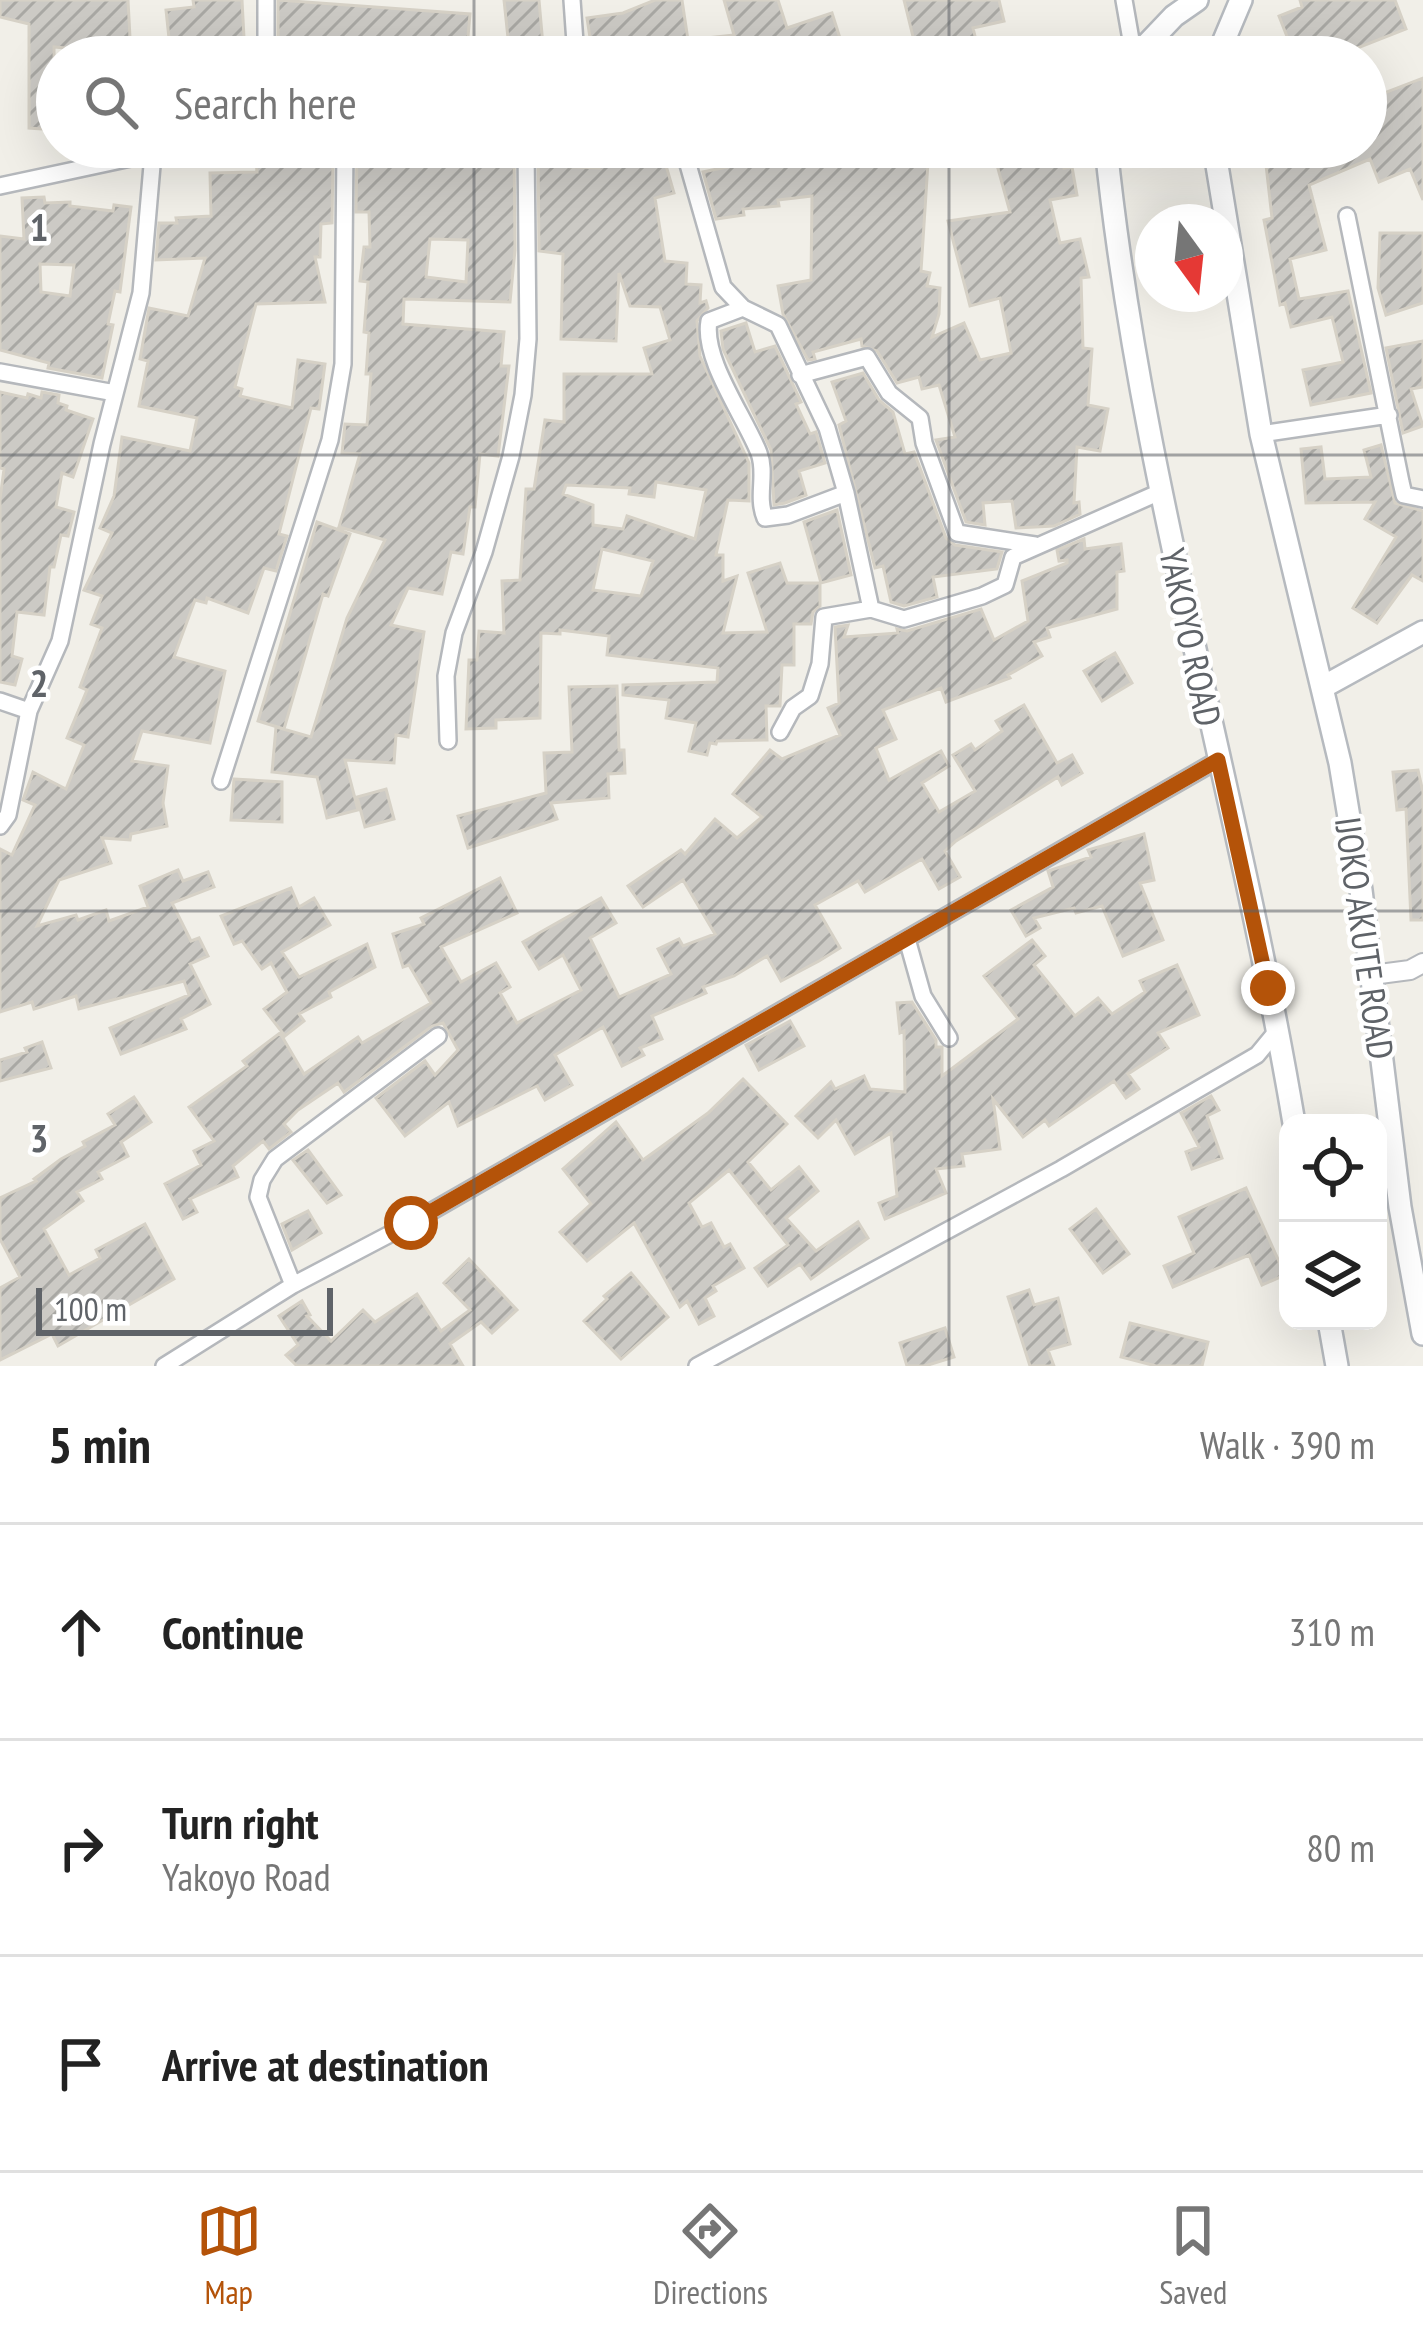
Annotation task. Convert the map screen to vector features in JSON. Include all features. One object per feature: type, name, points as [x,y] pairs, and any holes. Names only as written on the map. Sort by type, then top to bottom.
[{"type":"main road","points":[[1154,36],[1197,0]]},
{"type":"main road","points":[[1226,36],[1241,0]]},
{"type":"main road","name":"YAKOYO ROAD","points":[[1109,168],[1132,338],[1160,492],[1236,828],[1292,1114]]},
{"type":"main road","points":[[1217,168],[1261,434],[1323,687],[1423,632]]},
{"type":"main road","name":"IJOKO AKUTE ROAD","points":[[1323,687],[1340,763],[1372,975],[1388,1193],[1423,1334]]},
{"type":"main road","points":[[1331,1330],[1337,1366]]},
{"type":"street","points":[[266,0],[266,36]]},
{"type":"street","points":[[572,0],[575,36]]},
{"type":"street","points":[[1124,0],[1130,36]]},
{"type":"street","points":[[0,186],[86,168]]},
{"type":"street","points":[[0,826],[8,815],[29,710],[59,641],[141,293],[152,168]]},
{"type":"street","points":[[221,782],[330,440],[343,364],[345,168]]},
{"type":"street","points":[[448,741],[446,676],[454,633],[512,456],[523,395],[528,339],[526,168]]},
{"type":"street","points":[[688,168],[723,287],[743,308],[778,325],[827,428],[871,609]]},
{"type":"street","points":[[1347,216],[1404,495],[1423,499]]},
{"type":"street","points":[[743,308],[709,321],[707,332],[725,385],[761,459],[765,518],[788,515],[846,493]]},
{"type":"street","points":[[800,375],[867,357],[889,393],[920,418],[924,443],[957,533],[1038,545]]},
{"type":"street","points":[[0,372],[115,393]]},
{"type":"street","points":[[1261,434],[1389,415]]},
{"type":"street","points":[[781,732],[793,707],[810,696],[820,664],[824,617],[871,609],[904,620],[982,596],[1006,585],[1013,556],[1160,492]]},
{"type":"street","points":[[0,700],[29,710]]},
{"type":"street","points":[[164,1366],[293,1286],[1218,760]]},
{"type":"street","points":[[907,939],[923,996],[949,1038]]},
{"type":"street","points":[[1372,975],[1410,970],[1423,963]]},
{"type":"street","points":[[698,1366],[1120,1135],[1257,1055],[1276,1032]]},
{"type":"street","points":[[293,1286],[258,1197],[268,1169],[438,1036]]},
{"type":"building","points":[[0,0],[128,0],[130,36],[36,36],[36,129],[29,128],[29,24],[0,17]]},
{"type":"building","points":[[193,0],[242,0],[244,36],[169,36],[166,10],[194,7]]},
{"type":"building","points":[[278,0],[470,14],[468,36],[278,36]]},
{"type":"building","points":[[504,0],[539,0],[542,36],[508,36]]},
{"type":"building","points":[[655,0],[682,0],[687,36],[590,36],[587,18],[623,13]]},
{"type":"building","points":[[724,0],[778,0],[787,28],[832,13],[839,36],[725,36],[734,35]]},
{"type":"building","points":[[904,0],[999,0],[1004,21],[973,28],[975,36],[913,36]]},
{"type":"building","points":[[1300,0],[1395,0],[1406,29],[1387,36],[1287,36],[1279,16],[1302,7]]},
{"type":"building","points":[[1423,78],[1423,200],[1410,169],[1379,182],[1374,168],[1387,168],[1387,92]]},
{"type":"building","points":[[257,168],[333,168],[332,223],[321,224],[320,257],[315,257],[325,302],[256,304],[235,387],[242,389],[240,396],[292,408],[298,360],[325,364],[319,409],[311,408],[279,534],[287,536],[276,571],[264,568],[248,613],[207,598],[206,603],[195,600],[174,657],[225,671],[210,743],[142,731],[132,761],[168,766],[163,803],[167,826],[131,834],[130,840],[102,838],[111,863],[59,880],[37,926],[106,910],[109,921],[148,907],[140,886],[178,870],[183,881],[208,872],[214,887],[172,903],[191,941],[199,938],[208,956],[190,964],[210,1004],[181,1019],[186,1029],[121,1054],[110,1028],[189,995],[184,981],[79,1009],[76,996],[34,1009],[32,1002],[0,1012],[0,849],[12,855],[35,805],[23,800],[33,772],[66,789],[84,745],[67,738],[87,690],[80,687],[102,628],[91,624],[102,596],[84,590],[112,533],[100,528],[114,496],[122,437],[190,451],[197,418],[139,406],[148,361],[140,359],[149,308],[188,316],[205,258],[156,260],[159,223],[211,216],[210,173],[257,172]]},
{"type":"building","points":[[357,168],[514,168],[510,302],[404,299],[403,324],[504,332],[501,366],[509,366],[498,456],[480,454],[475,507],[470,507],[463,554],[451,552],[442,594],[408,588],[391,625],[424,632],[408,737],[396,735],[394,763],[345,760],[358,810],[327,818],[317,777],[272,772],[276,727],[311,737],[347,618],[385,540],[339,527],[360,454],[342,453],[345,424],[367,425],[371,374],[366,374],[369,333],[364,332],[368,282],[360,281],[364,247],[370,247],[369,212],[356,212]],"holes":[[[430,239],[468,240],[466,282],[426,277]]]},
{"type":"building","points":[[538,168],[667,168],[674,193],[655,198],[665,261],[687,263],[686,284],[701,285],[700,303],[706,301],[708,308],[697,321],[700,356],[749,463],[749,501],[728,500],[716,555],[723,555],[723,581],[737,576],[723,633],[767,632],[748,573],[780,563],[787,583],[820,583],[820,606],[811,624],[794,624],[794,665],[782,665],[780,706],[766,706],[767,740],[717,741],[710,743],[707,755],[689,751],[696,723],[666,718],[669,700],[623,695],[623,685],[717,682],[718,668],[607,655],[609,636],[560,630],[560,634],[541,633],[540,718],[496,720],[496,728],[466,729],[469,660],[477,660],[479,631],[504,633],[502,581],[520,580],[526,489],[534,489],[545,420],[564,422],[564,374],[652,374],[644,348],[670,340],[660,307],[630,306],[619,273],[616,341],[561,339],[563,254],[539,251]],"holes":[[[656,482],[706,490],[695,539],[627,516],[623,529],[593,525],[593,505],[563,494],[566,485],[630,488],[629,494],[654,497]],[[602,549],[653,561],[641,596],[593,590]]]},
{"type":"building","points":[[722,168],[928,168],[921,271],[930,273],[927,286],[940,288],[932,337],[964,323],[980,360],[1011,353],[1000,298],[970,306],[948,221],[1010,212],[998,168],[1072,168],[1077,195],[1050,200],[1060,243],[1080,239],[1089,277],[1081,278],[1083,348],[1092,349],[1088,405],[1108,409],[1100,451],[1077,447],[1074,503],[1079,502],[1080,514],[1054,526],[1016,528],[1012,501],[983,503],[985,525],[966,522],[936,440],[955,437],[939,385],[922,389],[919,377],[897,383],[877,351],[862,346],[861,339],[813,352],[815,359],[808,360],[783,314],[778,286],[811,280],[812,196],[778,200],[779,206],[743,209],[744,215],[716,219],[703,172]]},
{"type":"building","points":[[1266,168],[1349,168],[1309,185],[1326,250],[1290,259],[1299,299],[1348,291],[1371,393],[1311,405],[1303,370],[1343,362],[1332,317],[1291,327],[1285,303],[1280,305],[1264,220],[1272,218]]},
{"type":"building","points":[[44,197],[45,203],[70,202],[70,206],[113,211],[114,205],[131,207],[102,378],[48,368],[49,363],[0,350],[0,236],[24,239],[22,198]],"holes":[[[40,264],[74,265],[70,296],[41,292]]]},
{"type":"building","points":[[1380,233],[1423,233],[1423,303],[1386,315],[1378,288]]},
{"type":"building","points":[[746,323],[755,352],[775,346],[810,434],[816,432],[825,463],[799,471],[806,495],[785,503],[774,505],[771,450],[723,349],[721,331]]},
{"type":"building","points":[[1423,341],[1423,387],[1411,389],[1423,426],[1403,433],[1386,348]]},
{"type":"building","points":[[863,373],[879,400],[893,412],[905,454],[914,452],[946,538],[955,545],[1002,552],[997,569],[933,577],[937,597],[904,606],[891,602],[883,566],[875,568],[839,425],[846,421],[832,382]]},
{"type":"building","points":[[0,392],[27,398],[28,394],[41,398],[42,392],[59,395],[58,403],[67,406],[66,410],[93,419],[73,477],[62,473],[56,507],[74,512],[68,536],[61,535],[54,567],[50,567],[44,615],[17,612],[12,656],[22,659],[15,685],[0,682],[4,469],[0,468]]},
{"type":"building","points":[[1381,445],[1395,503],[1423,511],[1423,581],[1412,575],[1377,623],[1353,608],[1396,537],[1365,519],[1375,502],[1306,503],[1301,449],[1321,447],[1325,479],[1371,477],[1364,450]]},
{"type":"building","points":[[837,510],[851,575],[821,583],[804,522]]},
{"type":"building","points":[[317,522],[350,534],[328,596],[323,594],[284,729],[258,721]]},
{"type":"building","points":[[1084,539],[1085,549],[1121,544],[1124,571],[1117,572],[1117,609],[1047,628],[1050,637],[1034,642],[1042,656],[1008,675],[1010,678],[946,702],[941,688],[883,710],[896,739],[876,748],[889,780],[941,751],[949,766],[922,783],[939,812],[975,791],[953,755],[971,744],[975,750],[1002,731],[996,721],[1024,705],[1057,763],[1072,755],[1082,773],[1062,785],[1058,777],[956,841],[945,851],[960,877],[939,889],[922,859],[865,892],[858,881],[815,905],[840,948],[819,961],[781,981],[767,956],[734,976],[703,987],[706,993],[652,1016],[662,1039],[640,1048],[644,1055],[622,1066],[603,1027],[555,1055],[572,1085],[545,1100],[537,1086],[458,1126],[449,1102],[405,1136],[376,1098],[425,1061],[435,1075],[458,1050],[443,1023],[432,1026],[344,1092],[338,1083],[298,1110],[284,1124],[291,1132],[269,1149],[263,1141],[233,1166],[238,1177],[190,1199],[197,1212],[183,1219],[165,1184],[201,1165],[194,1151],[214,1141],[189,1107],[247,1066],[243,1061],[280,1033],[304,1074],[358,1037],[362,1043],[431,1003],[409,965],[403,967],[393,934],[424,924],[421,918],[500,878],[517,913],[441,947],[461,982],[496,963],[510,987],[500,993],[517,1023],[581,990],[563,955],[539,969],[523,942],[601,898],[616,923],[590,938],[619,997],[671,974],[658,949],[679,939],[683,946],[715,934],[683,880],[643,907],[628,886],[681,850],[685,854],[715,819],[737,838],[762,817],[733,794],[770,750],[782,759],[840,735],[828,708],[839,703],[835,627],[848,625],[844,637],[898,633],[897,629],[907,631],[981,609],[994,640],[1028,621],[1022,581],[1067,563],[1059,561],[1057,550]]},
{"type":"building","points":[[1115,653],[1132,683],[1102,701],[1084,671]]},
{"type":"building","points":[[617,686],[619,750],[624,750],[625,773],[608,774],[609,798],[551,803],[557,819],[468,848],[458,816],[546,793],[544,753],[572,752],[569,687]]},
{"type":"building","points":[[1418,770],[1423,792],[1423,920],[1411,920],[1406,809],[1397,810],[1393,772]]},
{"type":"building","points":[[234,779],[282,782],[282,822],[231,820]]},
{"type":"building","points":[[386,789],[394,819],[365,827],[357,797]]},
{"type":"building","points":[[1144,834],[1154,880],[1140,883],[1163,940],[1123,956],[1102,906],[1034,918],[1040,928],[1026,936],[1011,910],[1053,887],[1048,871],[1091,857],[1088,850]]},
{"type":"building","points":[[291,888],[299,907],[314,898],[330,925],[282,952],[299,977],[367,944],[375,967],[299,1014],[304,1021],[285,1036],[264,1009],[287,992],[271,963],[262,969],[242,941],[234,944],[221,916]]},
{"type":"building","points":[[1032,940],[1045,956],[1034,965],[1075,1016],[1098,998],[1112,1014],[1145,992],[1140,981],[1177,965],[1199,1015],[1158,1033],[1168,1048],[1128,1074],[1139,1089],[1126,1098],[1114,1081],[1049,1126],[1045,1120],[1023,1137],[993,1099],[1000,1149],[962,1154],[964,1166],[936,1169],[946,1193],[885,1219],[879,1203],[897,1196],[891,1133],[855,1154],[836,1120],[818,1138],[796,1116],[831,1082],[835,1089],[864,1076],[870,1089],[905,1092],[904,1031],[900,1033],[897,1003],[912,1002],[936,1047],[942,1047],[942,1076],[1018,1019],[984,976]]},
{"type":"building","points":[[790,1021],[804,1046],[759,1070],[746,1045]]},
{"type":"building","points":[[42,1042],[51,1068],[0,1081],[0,1060]]},
{"type":"building","points":[[743,1079],[787,1124],[748,1162],[771,1190],[799,1167],[818,1191],[786,1218],[816,1251],[858,1222],[868,1238],[811,1279],[800,1264],[768,1286],[755,1268],[788,1245],[729,1170],[689,1203],[702,1227],[711,1223],[724,1247],[730,1244],[744,1268],[713,1286],[716,1291],[705,1298],[714,1316],[699,1324],[687,1301],[680,1307],[634,1223],[587,1261],[560,1232],[591,1204],[563,1169],[616,1122],[643,1160],[708,1113]]},
{"type":"building","points":[[1211,1096],[1219,1110],[1207,1116],[1222,1158],[1192,1169],[1186,1152],[1199,1147],[1181,1113]]},
{"type":"building","points":[[134,1097],[151,1122],[121,1142],[128,1156],[98,1172],[102,1179],[77,1192],[83,1201],[44,1229],[69,1275],[100,1258],[96,1250],[145,1224],[174,1279],[58,1346],[52,1334],[0,1360],[0,1288],[20,1277],[0,1239],[0,1198],[36,1181],[85,1146],[83,1142],[115,1125],[108,1114]]},
{"type":"building","points":[[308,1150],[341,1195],[327,1203],[293,1160]]},
{"type":"building","points":[[1246,1188],[1279,1262],[1279,1278],[1262,1285],[1249,1255],[1173,1287],[1164,1266],[1194,1253],[1179,1217]]},
{"type":"building","points":[[1096,1209],[1129,1254],[1103,1273],[1070,1229]]},
{"type":"building","points":[[308,1211],[321,1233],[292,1250],[282,1224]]},
{"type":"building","points":[[469,1259],[517,1310],[492,1333],[481,1322],[450,1344],[463,1366],[297,1366],[286,1355],[298,1345],[279,1316],[302,1301],[307,1316],[331,1341],[363,1310],[375,1322],[417,1294],[441,1331],[470,1310],[444,1283]]},
{"type":"building","points":[[631,1273],[668,1317],[621,1359],[584,1321]]},
{"type":"building","points":[[1029,1290],[1034,1305],[1058,1298],[1070,1344],[1048,1350],[1054,1366],[1030,1366],[1008,1297]]},
{"type":"building","points":[[1130,1323],[1208,1342],[1202,1366],[1156,1366],[1121,1357]]},
{"type":"building","points":[[945,1328],[954,1357],[907,1366],[900,1343]]},
{"type":"route","points":[[411,1223],[1218,760],[1268,988]]}]
